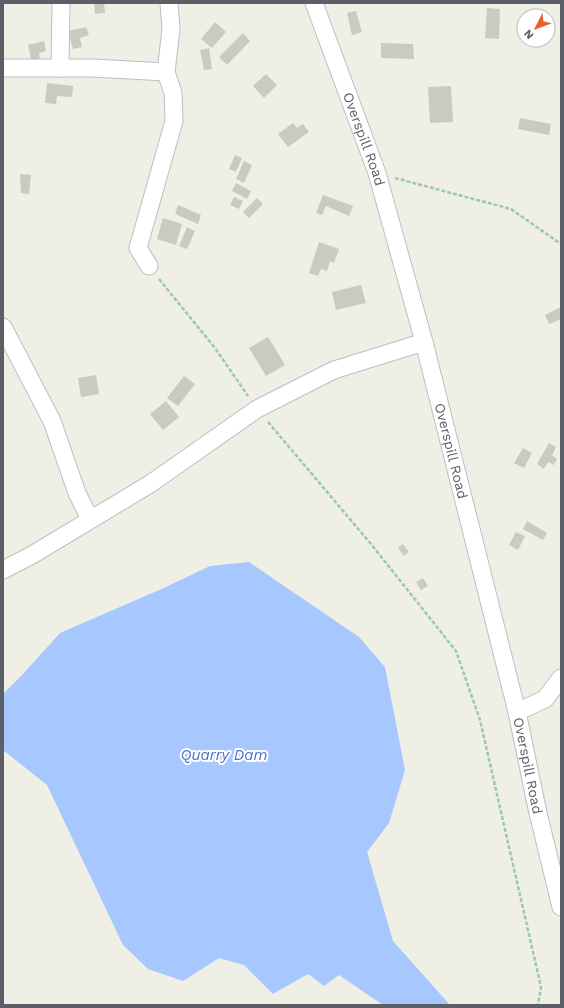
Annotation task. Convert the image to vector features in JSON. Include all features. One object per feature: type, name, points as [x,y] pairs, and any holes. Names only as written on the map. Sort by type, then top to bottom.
[{"type":"street","points":[[60,68],[61,3]]},
{"type":"street","points":[[148,266],[138,248],[174,121],[173,93],[166,72],[171,29],[169,3]]},
{"type":"street","name":"Overspill Road","points":[[314,3],[377,173],[424,342],[517,712],[538,813],[561,907]]},
{"type":"street","points":[[3,68],[93,68],[166,72]]},
{"type":"street","points":[[3,327],[52,421],[77,493],[90,519]]},
{"type":"street","points":[[3,570],[32,555],[150,484],[257,409],[334,370],[424,342]]},
{"type":"street","points":[[517,712],[545,699],[561,678]]},
{"type":"path","points":[[377,173],[511,209],[561,244]]},
{"type":"path","points":[[148,266],[214,348],[257,409],[371,544],[456,651],[480,720],[541,987],[538,1005]]},
{"type":"water","name":"Quarry Dam","points":[[249,562],[359,637],[385,667],[405,770],[389,823],[367,852],[393,941],[450,1005],[383,1005],[339,975],[324,986],[308,974],[273,994],[244,965],[219,958],[183,981],[148,969],[123,945],[47,785],[3,750],[3,694],[60,633],[166,587],[210,566]]},
{"type":"building","points":[[94,3],[104,3],[105,13],[95,14]]},
{"type":"building","points":[[487,8],[500,9],[499,39],[485,38]]},
{"type":"building","points":[[356,11],[362,32],[352,35],[347,13]]},
{"type":"building","points":[[215,22],[226,32],[212,48],[201,39]]},
{"type":"building","points":[[86,27],[89,35],[80,38],[82,47],[73,49],[68,31]]},
{"type":"building","points":[[243,33],[250,41],[227,65],[219,57]]},
{"type":"building","points":[[44,41],[46,51],[39,53],[40,61],[32,63],[28,45]]},
{"type":"building","points":[[381,43],[413,44],[414,59],[381,58]]},
{"type":"building","points":[[209,48],[212,69],[204,70],[200,50]]},
{"type":"building","points":[[266,74],[277,85],[264,98],[253,86]]},
{"type":"building","points":[[47,83],[73,86],[72,97],[57,96],[56,104],[45,103]]},
{"type":"building","points":[[451,86],[453,122],[430,123],[428,87]]},
{"type":"building","points":[[520,118],[551,124],[549,135],[518,129]]},
{"type":"building","points":[[293,123],[297,128],[303,124],[309,132],[288,147],[278,134]]},
{"type":"building","points":[[235,155],[242,158],[236,172],[229,169]]},
{"type":"building","points":[[244,161],[252,165],[244,183],[236,179]]},
{"type":"building","points":[[20,174],[31,175],[29,194],[21,193]]},
{"type":"building","points":[[236,183],[251,191],[247,199],[232,191]]},
{"type":"building","points":[[323,195],[353,206],[349,216],[326,206],[322,215],[316,213]]},
{"type":"building","points":[[234,197],[243,201],[239,209],[230,205]]},
{"type":"building","points":[[257,198],[263,204],[249,218],[243,212]]},
{"type":"building","points":[[178,205],[201,215],[198,224],[175,214]]},
{"type":"building","points":[[163,218],[182,224],[176,245],[157,239]]},
{"type":"building","points":[[187,227],[195,231],[187,249],[179,246]]},
{"type":"building","points":[[319,242],[339,249],[334,263],[330,261],[327,271],[321,269],[318,276],[309,273]]},
{"type":"building","points":[[361,285],[366,303],[336,310],[332,292]]},
{"type":"building","points":[[561,307],[561,319],[549,324],[545,315]]},
{"type":"building","points":[[268,337],[285,365],[266,376],[249,348]]},
{"type":"building","points":[[96,375],[99,394],[81,397],[78,378]]},
{"type":"building","points":[[184,376],[195,384],[178,406],[167,398]]},
{"type":"building","points":[[166,401],[179,417],[163,430],[150,414]]},
{"type":"building","points":[[549,443],[556,447],[552,455],[557,459],[554,465],[548,462],[544,469],[537,464]]},
{"type":"building","points":[[523,448],[532,453],[524,468],[514,463]]},
{"type":"building","points":[[527,521],[547,533],[543,540],[523,529]]},
{"type":"building","points":[[516,532],[525,536],[518,550],[509,545]]},
{"type":"building","points":[[403,544],[409,552],[404,556],[398,548]]},
{"type":"building","points":[[423,578],[428,586],[421,590],[416,582]]}]
